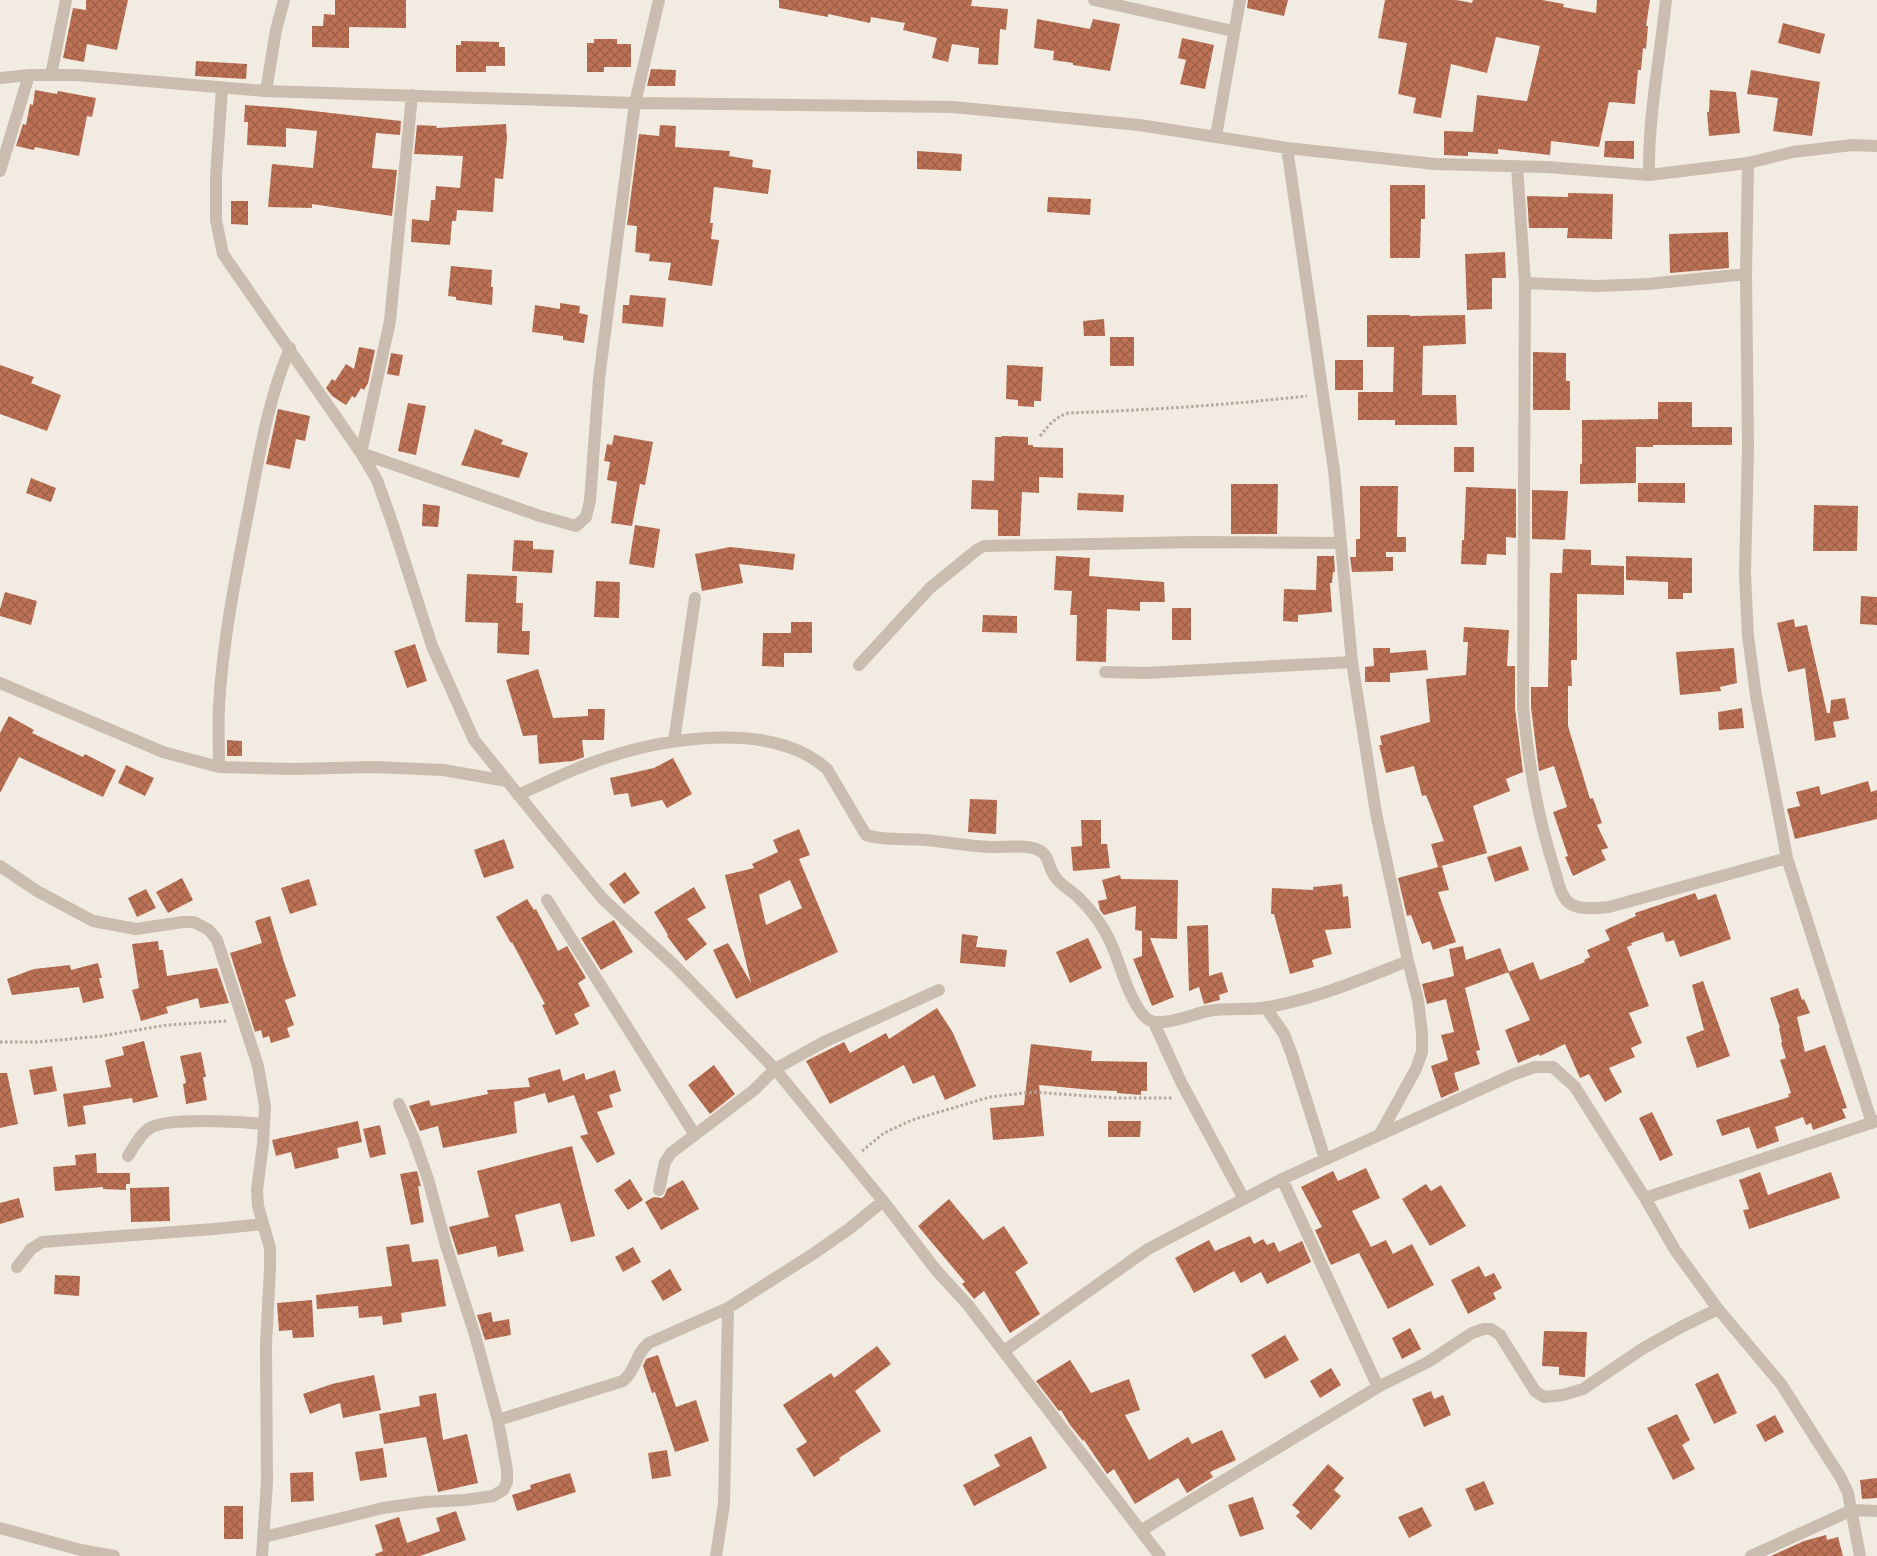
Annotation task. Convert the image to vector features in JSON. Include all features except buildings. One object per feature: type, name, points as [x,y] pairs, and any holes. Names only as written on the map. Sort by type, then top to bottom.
[{"type":"street","points":[[51,75],[66,0]]},
{"type":"street","points":[[266,91],[276,30],[284,0]]},
{"type":"street","points":[[361,452],[540,516],[576,526],[586,517],[590,502],[599,379],[635,103],[658,0]]},
{"type":"street","points":[[1094,0],[1233,31]]},
{"type":"street","points":[[1216,136],[1233,31],[1240,0]]},
{"type":"street","points":[[1649,175],[1648,141],[1654,82],[1661,46],[1666,0]]},
{"type":"street","points":[[0,171],[30,75]]},
{"type":"street","points":[[0,78],[30,75],[76,75],[266,91],[635,103],[953,107],[1139,125],[1287,148],[1435,164],[1516,166],[1649,175],[1748,162],[1793,152],[1852,145],[1877,146]]},
{"type":"street","points":[[222,88],[216,176],[216,220],[224,254],[361,452],[376,480],[393,525],[432,646],[474,740],[602,898],[675,966],[775,1069],[883,1201],[936,1270],[968,1305],[1160,1556]]},
{"type":"street","points":[[361,452],[390,321],[412,95]]},
{"type":"street","points":[[1287,148],[1334,470],[1352,662],[1376,813],[1418,1000],[1422,1033],[1422,1052],[1416,1069],[1380,1134]]},
{"type":"street","points":[[1645,1198],[1874,1122],[1787,858],[1756,696],[1748,636],[1745,574],[1748,447],[1746,274],[1748,162]]},
{"type":"street","points":[[1516,166],[1525,283],[1523,707],[1528,757],[1537,807],[1563,895],[1574,906],[1585,908],[1609,907],[1787,858]]},
{"type":"street","points":[[1525,283],[1597,286],[1648,284],[1746,274]]},
{"type":"street","points":[[219,767],[219,706],[226,641],[236,577],[268,416],[279,373],[290,348]]},
{"type":"street","points":[[859,665],[930,588],[984,546],[1196,542],[1340,543]]},
{"type":"street","points":[[674,741],[695,598]]},
{"type":"street","points":[[1105,672],[1146,673],[1352,662]]},
{"type":"street","points":[[0,683],[163,752],[219,767],[294,769],[374,767],[423,769],[443,770],[507,781]]},
{"type":"street","points":[[518,795],[594,762],[643,747],[674,741],[739,737],[774,742],[807,754],[827,769],[866,835],[971,846],[1024,848],[1041,852],[1046,857],[1052,874],[1078,897],[1094,915],[1108,936],[1130,992],[1143,1015],[1147,1020],[1154,1023],[1209,1010],[1266,1008],[1321,994],[1408,962]]},
{"type":"street","points":[[0,866],[37,891],[93,921],[136,929],[194,922],[209,930],[217,940],[258,1066],[265,1106],[257,1190],[258,1206],[270,1248],[266,1345],[267,1472],[262,1556]]},
{"type":"street","points":[[547,900],[695,1135]]},
{"type":"street","points":[[659,1190],[667,1157],[754,1090],[775,1069],[824,1042],[939,990]]},
{"type":"street","points":[[1266,1008],[1284,1034],[1325,1159]]},
{"type":"street","points":[[1154,1023],[1189,1097],[1244,1199]]},
{"type":"street","points":[[1004,1351],[1148,1249],[1282,1179],[1512,1075],[1535,1067],[1553,1067],[1574,1087],[1645,1198],[1674,1250],[1718,1309],[1780,1384],[1841,1478],[1848,1493],[1860,1556]]},
{"type":"street","points":[[264,1537],[383,1508],[493,1496],[502,1490],[507,1482],[507,1470],[498,1420],[475,1335],[446,1244],[428,1179],[399,1104]]},
{"type":"street","points":[[128,1156],[144,1132],[157,1125],[208,1122],[264,1124]]},
{"type":"street","points":[[1282,1179],[1378,1387]]},
{"type":"street","points":[[498,1420],[620,1382],[634,1370],[639,1352],[649,1343],[728,1308],[813,1254],[849,1229],[883,1201]]},
{"type":"street","points":[[17,1267],[31,1249],[42,1242],[263,1224]]},
{"type":"street","points":[[716,1556],[724,1504],[728,1308]]},
{"type":"street","points":[[1142,1530],[1378,1387],[1428,1362],[1472,1333],[1491,1329],[1500,1335],[1535,1391],[1544,1397],[1563,1395],[1583,1389],[1642,1349],[1718,1309]]},
{"type":"street","points":[[1751,1556],[1852,1510],[1877,1511]]},
{"type":"street","points":[[0,1528],[81,1550],[114,1556]]},
{"type":"path","points":[[1040,436],[1060,415],[1069,413],[1148,410],[1244,403],[1323,394]]},
{"type":"path","points":[[0,1042],[37,1042],[102,1036],[167,1026],[244,1020]]},
{"type":"path","points":[[850,1160],[884,1133],[912,1120],[990,1097],[1033,1092],[1115,1098],[1189,1097]]}]
